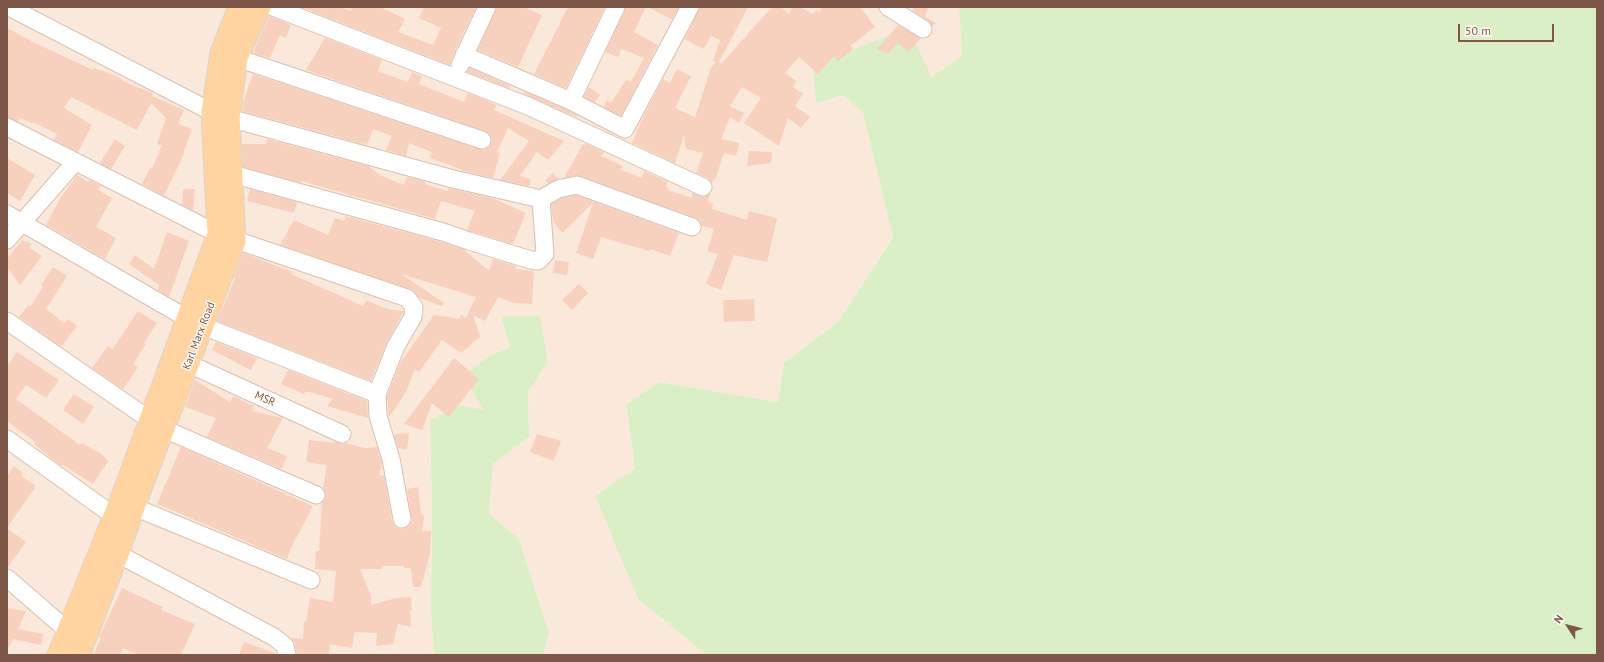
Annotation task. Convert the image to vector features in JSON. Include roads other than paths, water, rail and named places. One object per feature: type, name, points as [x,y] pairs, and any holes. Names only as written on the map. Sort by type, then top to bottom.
[{"type":"main road","name":"Karl Marx Road","points":[[227,238],[220,115],[220,53],[239,7]]},
{"type":"main road","name":"Karl Marx Road","points":[[58,655],[77,642],[118,554],[134,507],[157,424],[227,238],[232,174],[220,115],[237,58],[260,7]]},
{"type":"main road","name":"Karl Marx Road","points":[[77,642],[114,516],[157,424],[189,364],[196,322]]},
{"type":"street","points":[[8,7],[220,115],[453,179],[541,199],[558,190],[577,185],[692,227]]},
{"type":"street","points":[[273,7],[528,106],[703,187]]},
{"type":"street","points":[[455,77],[487,7]]},
{"type":"street","points":[[571,101],[616,7]]},
{"type":"street","points":[[464,55],[571,101],[624,128],[690,7]]},
{"type":"street","points":[[888,7],[923,29]]},
{"type":"street","points":[[237,58],[482,140]]},
{"type":"street","points":[[7,127],[227,238],[407,298],[414,306],[413,317],[396,346],[377,394],[378,416],[391,459],[402,519]]},
{"type":"street","points":[[7,240],[75,162]]},
{"type":"street","points":[[232,174],[443,232],[469,242],[538,261],[545,254],[541,199]]},
{"type":"street","points":[[7,214],[196,322],[377,394]]},
{"type":"street","points":[[7,320],[157,424],[316,495]]},
{"type":"street","name":"MSR","points":[[189,364],[342,434]]},
{"type":"street","points":[[7,439],[114,516]]},
{"type":"street","points":[[134,507],[311,580]]},
{"type":"street","points":[[118,554],[274,637],[284,646],[287,655]]},
{"type":"street","points":[[7,578],[77,642]]}]
